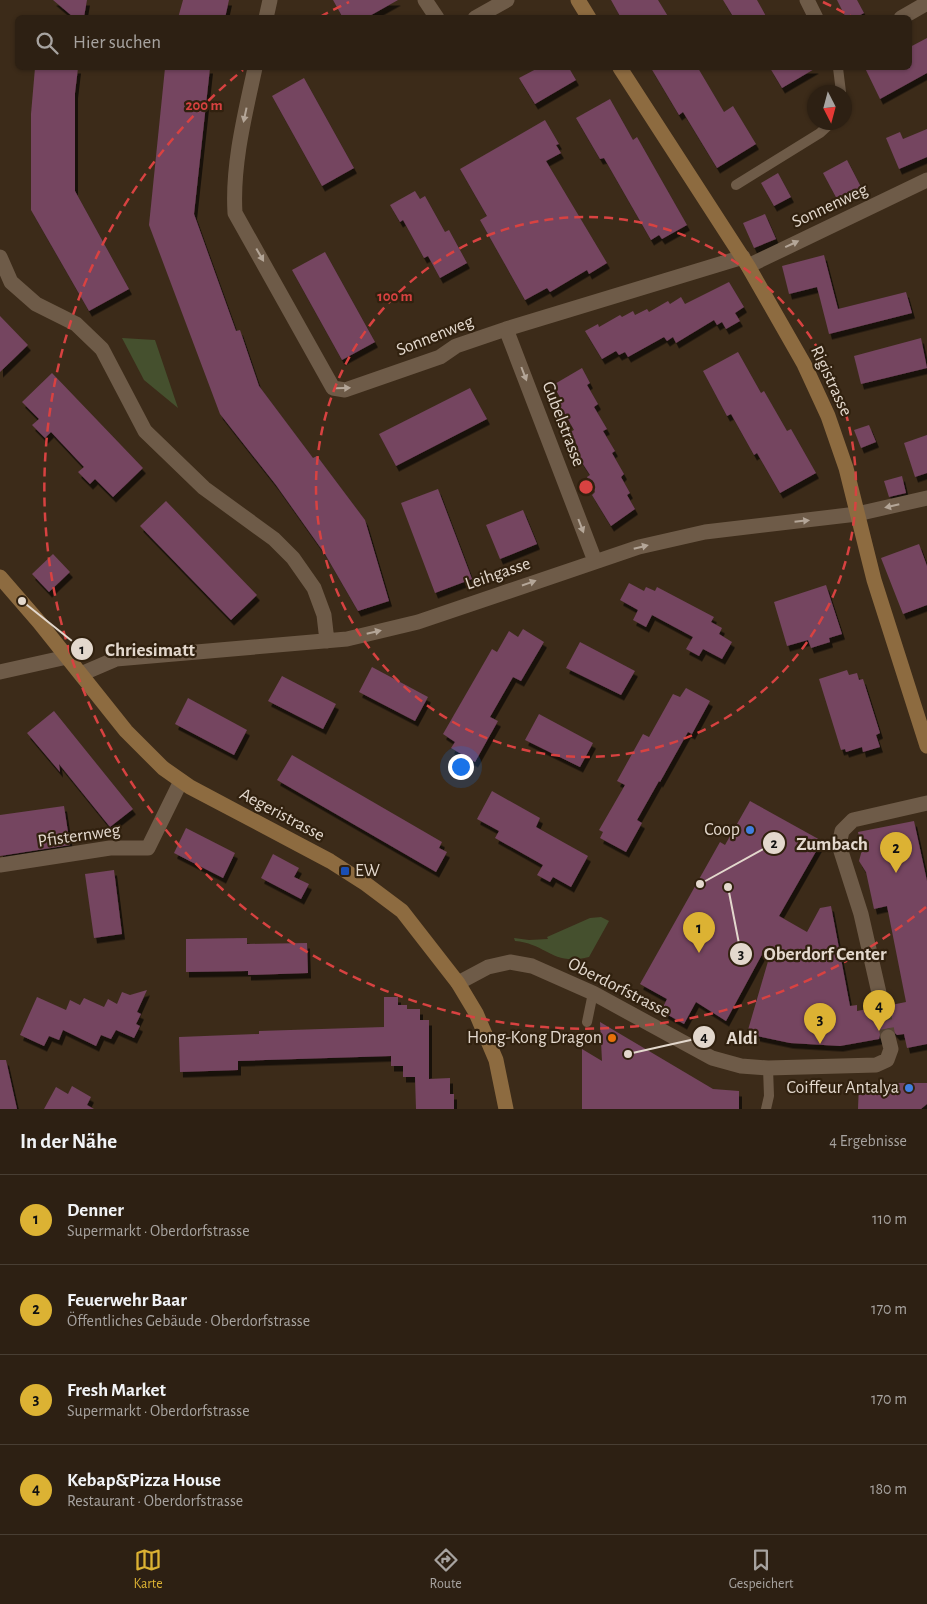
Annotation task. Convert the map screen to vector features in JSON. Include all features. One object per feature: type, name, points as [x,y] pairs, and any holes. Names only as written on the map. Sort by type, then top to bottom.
[{"type":"street","points":[[267,15],[270,0]]},
{"type":"street","points":[[425,0],[435,15]]},
{"type":"street","points":[[480,15],[507,0]]},
{"type":"street","points":[[578,0],[587,15]]},
{"type":"street","points":[[807,0],[814,15]]},
{"type":"street","points":[[906,15],[927,3]]},
{"type":"street","name":"Sonnenweg","points":[[255,70],[243,122],[234,197],[235,213],[334,388],[345,390],[440,358],[456,346],[506,329],[746,262],[927,180]]},
{"type":"street","name":"Rigistrasse","points":[[621,70],[746,262],[804,364],[828,416],[846,468],[874,580],[927,746]]},
{"type":"street","points":[[0,257],[12,282],[36,304],[76,324],[102,350],[145,431],[204,488],[274,539],[293,558],[314,588],[324,615],[326,641]]},
{"type":"street","name":"Gubelstrasse","points":[[506,329],[595,562]]},
{"type":"street","name":"Leihgasse","points":[[81,674],[116,660],[347,638],[418,622],[639,547],[705,532],[857,514],[927,498]]},
{"type":"street","name":"Aegeristrasse","points":[[0,577],[67,656],[126,731],[163,768],[181,781],[330,861],[366,884],[402,911],[458,983],[476,1013],[496,1060],[506,1109]]},
{"type":"street","points":[[0,672],[67,656]]},
{"type":"street","name":"Pfisternweg","points":[[0,865],[110,848],[148,848],[181,781]]},
{"type":"street","points":[[882,1006],[861,914],[839,845],[842,831],[853,820],[927,803]]},
{"type":"street","name":"Oberdorfstrasse","points":[[458,983],[488,967],[510,962],[532,966],[593,993],[712,1058],[741,1066],[768,1068],[876,1065],[887,1060],[891,1049],[888,1037]]},
{"type":"lane","points":[[838,70],[840,85]]},
{"type":"lane","points":[[736,185],[823,130]]},
{"type":"lane","points":[[587,1022],[593,993]]},
{"type":"lane","points":[[766,1109],[769,1096],[768,1068]]},
{"type":"green space","points":[[122,338],[155,340],[178,408],[144,380]]},
{"type":"green space","points":[[601,917],[609,921],[589,957],[566,959],[558,957],[535,946],[515,941],[514,938],[529,940],[548,939],[547,937],[590,918]]},
{"type":"building","points":[[53,0],[87,0],[84,15],[71,15]]},
{"type":"building","points":[[183,0],[229,0],[226,15],[179,15]]},
{"type":"building","points":[[333,0],[398,0],[371,15],[341,15]]},
{"type":"building","points":[[611,0],[658,0],[667,15],[619,15]]},
{"type":"building","points":[[723,0],[757,0],[765,15],[732,15]]},
{"type":"building","points":[[837,0],[857,0],[864,13],[860,15],[844,15]]},
{"type":"building","points":[[927,38],[927,73],[880,99],[866,70],[912,70],[912,46]]},
{"type":"building","points":[[35,70],[78,70],[75,93],[75,191],[129,289],[89,311],[31,210],[31,114]]},
{"type":"building","points":[[165,70],[210,70],[194,214],[236,331],[240,330],[259,386],[313,458],[317,456],[365,520],[389,601],[358,611],[325,554],[276,485],[220,414],[149,225]]},
{"type":"building","points":[[534,70],[570,70],[576,80],[535,104],[519,78]]},
{"type":"building","points":[[652,70],[699,70],[724,112],[733,106],[756,144],[717,168],[683,112],[679,115]]},
{"type":"building","points":[[771,70],[813,70],[782,88]]},
{"type":"building","points":[[304,78],[354,168],[322,186],[272,96]]},
{"type":"building","points":[[610,99],[633,140],[637,137],[687,225],[662,239],[659,235],[651,240],[604,158],[600,159],[576,118]]},
{"type":"building","points":[[545,120],[559,144],[556,145],[561,153],[546,161],[607,263],[589,274],[587,270],[550,292],[547,288],[525,300],[480,220],[487,216],[460,169]]},
{"type":"building","points":[[927,129],[927,157],[899,169],[886,138],[900,132],[903,139]]},
{"type":"building","points":[[847,160],[862,189],[838,201],[823,173]]},
{"type":"building","points":[[778,173],[791,197],[774,206],[761,183]]},
{"type":"building","points":[[415,191],[420,199],[425,196],[445,232],[449,230],[467,263],[440,278],[428,256],[424,258],[403,220],[400,222],[390,205]]},
{"type":"building","points":[[765,214],[776,239],[754,248],[743,223]]},
{"type":"building","points":[[325,252],[375,342],[342,360],[292,270]]},
{"type":"building","points":[[824,255],[838,309],[906,292],[912,313],[829,334],[817,287],[789,294],[782,266]]},
{"type":"building","points":[[729,282],[744,307],[735,313],[740,321],[726,329],[722,322],[717,325],[714,320],[676,343],[673,337],[667,341],[664,337],[628,357],[625,352],[619,355],[616,351],[602,359],[585,331],[598,324],[599,327],[620,315],[622,317],[633,311],[635,315],[647,309],[649,312],[668,301],[670,304],[681,297],[685,304]]},
{"type":"building","points":[[0,316],[28,345],[0,372]]},
{"type":"building","points":[[921,338],[927,368],[861,384],[854,356]]},
{"type":"building","points":[[738,352],[761,393],[764,391],[787,431],[791,429],[816,473],[780,493],[757,453],[754,455],[731,414],[727,416],[703,371]]},
{"type":"building","points":[[582,368],[590,383],[587,385],[598,404],[594,407],[607,429],[603,431],[615,451],[612,453],[624,474],[621,477],[630,493],[627,495],[635,509],[611,526],[592,495],[595,492],[587,477],[590,475],[574,450],[578,447],[570,432],[574,430],[562,409],[556,404],[561,399],[553,385]]},
{"type":"building","points":[[52,373],[143,468],[113,497],[95,479],[90,484],[78,472],[84,467],[51,432],[45,438],[32,425],[39,419],[22,402]]},
{"type":"building","points":[[470,388],[487,419],[396,466],[379,434]]},
{"type":"building","points":[[869,425],[876,442],[861,448],[854,430]]},
{"type":"building","points":[[927,435],[927,473],[915,477],[904,443]]},
{"type":"building","points":[[902,476],[906,493],[889,497],[884,481]]},
{"type":"building","points":[[438,489],[472,579],[435,593],[401,503]]},
{"type":"building","points":[[166,501],[257,595],[231,620],[140,526]]},
{"type":"building","points":[[523,510],[537,544],[500,559],[486,525]]},
{"type":"building","points":[[919,544],[927,566],[927,605],[903,614],[881,558]]},
{"type":"building","points":[[53,554],[70,572],[49,592],[32,574]]},
{"type":"building","points":[[629,583],[644,591],[646,587],[655,591],[657,587],[714,617],[711,622],[722,628],[719,634],[732,642],[722,659],[703,649],[699,656],[686,649],[693,637],[652,615],[646,627],[633,620],[638,610],[620,600]]},
{"type":"building","points":[[826,585],[842,634],[829,638],[830,642],[811,648],[808,640],[787,646],[774,602]]},
{"type":"building","points":[[523,629],[544,642],[521,681],[513,677],[490,717],[498,721],[475,762],[451,748],[455,742],[443,734],[492,649],[497,652],[509,631],[518,637]]},
{"type":"building","points":[[580,642],[635,671],[621,695],[566,668]]},
{"type":"building","points":[[372,667],[428,697],[415,721],[359,692]]},
{"type":"building","points":[[847,670],[849,675],[857,673],[859,680],[863,679],[880,733],[876,735],[880,747],[863,752],[862,747],[846,752],[845,749],[841,750],[819,679]]},
{"type":"building","points":[[282,676],[336,704],[323,729],[268,701]]},
{"type":"building","points":[[686,688],[710,701],[692,734],[688,732],[637,820],[642,823],[626,852],[600,838],[603,832],[599,830],[625,785],[617,781],[643,734],[649,737],[673,694],[680,697]]},
{"type":"building","points":[[188,698],[247,730],[234,755],[175,724]]},
{"type":"building","points":[[54,711],[133,809],[110,827],[59,764],[60,772],[27,733]]},
{"type":"building","points":[[539,714],[593,743],[580,767],[525,740]]},
{"type":"building","points":[[292,755],[442,842],[439,848],[447,852],[436,872],[277,780]]},
{"type":"building","points":[[492,791],[540,818],[536,827],[588,856],[571,887],[553,877],[550,882],[537,875],[543,865],[495,838],[499,831],[477,819]]},
{"type":"building","points":[[750,801],[822,841],[779,916],[807,932],[820,908],[831,906],[850,1006],[857,1005],[857,1011],[873,1008],[880,1015],[888,1013],[891,1005],[906,1002],[887,906],[874,909],[866,872],[859,861],[862,850],[858,832],[914,821],[927,881],[927,1044],[907,1048],[904,1034],[897,1035],[890,1028],[881,1031],[879,1039],[840,1046],[790,1043],[757,1036],[757,1033],[748,1030],[771,951],[765,949],[726,1021],[696,1002],[684,1024],[661,1011],[667,999],[640,984],[720,842],[725,845]]},
{"type":"building","points":[[64,806],[70,845],[0,856],[0,815]]},
{"type":"building","points":[[186,828],[235,853],[223,878],[174,853]]},
{"type":"building","points":[[273,854],[299,868],[294,877],[309,884],[301,899],[261,878]]},
{"type":"building","points":[[114,870],[122,934],[94,938],[85,874]]},
{"type":"building","points":[[247,938],[247,944],[307,943],[308,973],[248,975],[248,971],[186,972],[186,939]]},
{"type":"building","points":[[147,990],[137,1012],[141,1014],[136,1024],[140,1026],[134,1038],[116,1030],[111,1039],[101,1035],[96,1046],[63,1030],[59,1040],[49,1036],[44,1046],[20,1035],[37,997],[66,1010],[70,1000],[80,1005],[84,998],[104,1007],[108,999],[117,1004],[122,992],[130,995]]},
{"type":"building","points":[[384,997],[398,997],[398,1005],[407,1005],[407,1009],[420,1009],[420,1020],[429,1020],[429,1079],[450,1078],[450,1094],[454,1094],[454,1109],[416,1109],[415,1077],[403,1077],[403,1066],[391,1066],[391,1056],[238,1061],[238,1070],[180,1072],[179,1037],[259,1034],[259,1031],[384,1027]]},
{"type":"building","points":[[600,1022],[713,1089],[739,1091],[739,1109],[582,1109],[582,1049],[602,1061]]},
{"type":"building","points":[[0,1060],[6,1060],[17,1109],[0,1109]]},
{"type":"building","points":[[859,1083],[927,1083],[927,1104],[921,1109],[858,1109]]},
{"type":"building","points":[[72,1086],[91,1097],[87,1105],[94,1109],[44,1109],[56,1087],[68,1094]]},
{"type":"tunnel","points":[[882,1006],[888,1037]]},
{"type":"place","name":"Chriesimatt","points":[[22,601]]},
{"type":"place","name":"Coop","points":[[750,830]]},
{"type":"place","name":"EW","points":[[345,871]]},
{"type":"place","name":"Feuerwehr Baar","points":[[896,873]]},
{"type":"place","name":"Zumbach","points":[[700,884]]},
{"type":"place","name":"Oberdorf Center","points":[[728,887]]},
{"type":"place","name":"Denner","points":[[699,953]]},
{"type":"place","name":"Kebap&Pizza House","points":[[879,1031]]},
{"type":"place","name":"Hong-Kong Dragon","points":[[612,1038]]},
{"type":"place","name":"Fresh Market","points":[[820,1044]]},
{"type":"place","name":"Aldi","points":[[628,1054]]},
{"type":"place","name":"Coiffeur Antalya","points":[[909,1088]]}]
